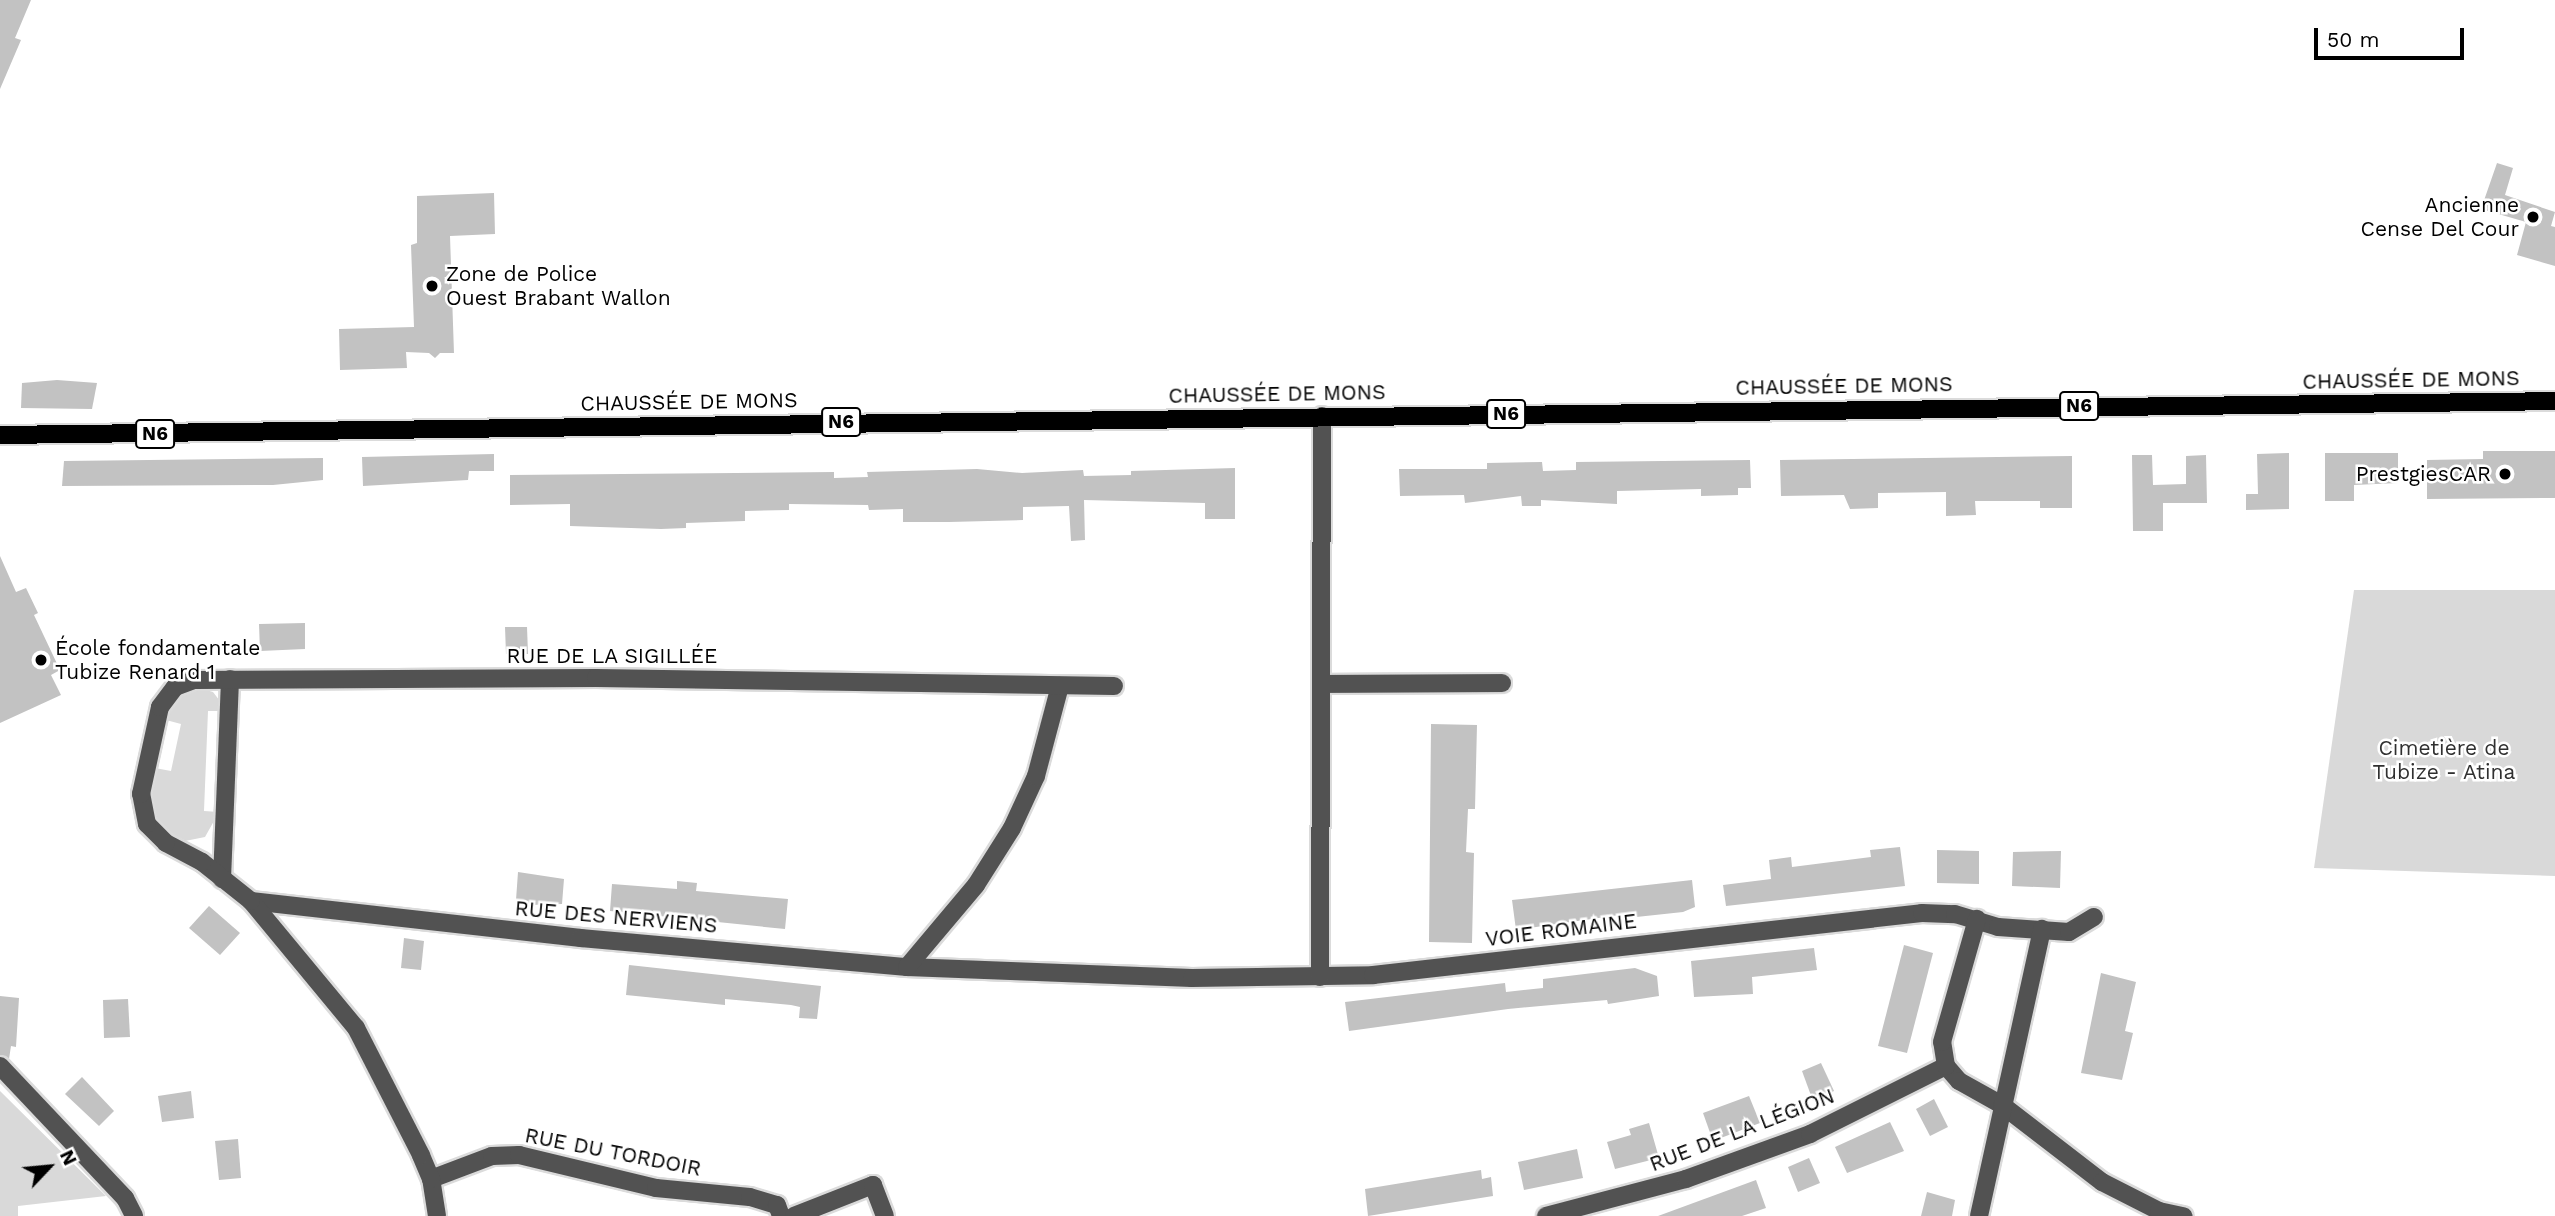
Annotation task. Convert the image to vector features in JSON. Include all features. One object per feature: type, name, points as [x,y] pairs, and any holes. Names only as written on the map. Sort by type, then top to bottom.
[{"type":"main road","name":"CHAUSSÉE DE MONS","points":[[0,435],[2555,401]]},
{"type":"street","points":[[1320,977],[1322,416]]},
{"type":"street","name":"RUE DE LA SIGILLÉE","points":[[222,878],[157,836],[141,806],[160,708],[168,693],[184,682],[230,679],[611,678],[1114,686]]},
{"type":"street","points":[[230,679],[222,878],[251,901],[355,1028],[396,1100],[431,1179],[437,1216]]},
{"type":"street","points":[[1323,684],[1502,683]]},
{"type":"street","points":[[907,967],[976,885],[1012,828],[1036,776],[1060,686]]},
{"type":"street","name":"RUE DES NERVIENS","points":[[251,901],[581,938],[978,971]]},
{"type":"street","name":"VOIE ROMAINE","points":[[978,971],[1192,978],[1373,975],[1922,913],[1978,919],[1998,927],[2069,932],[2094,917]]},
{"type":"street","points":[[1978,919],[1942,1042],[1947,1066],[1959,1081],[2002,1105],[2102,1182],[2159,1211],[2183,1216]]},
{"type":"street","points":[[1979,1216],[2042,929]]},
{"type":"street","points":[[0,1066],[125,1198],[134,1216]]},
{"type":"street","name":"RUE DE LA LÉGION","points":[[1546,1216],[1686,1179],[1810,1134],[1947,1066]]},
{"type":"street","name":"RUE DU TORDOIR","points":[[431,1179],[492,1156],[519,1155],[656,1188],[750,1197],[777,1205],[781,1216]]},
{"type":"street","points":[[794,1216],[873,1185],[885,1216]]},
{"type":"green space","name":"Cimetière de Tubize - Atina","points":[[2354,590],[2555,590],[2555,876],[2314,868]]},
{"type":"green space","points":[[196,687],[213,692],[223,705],[223,711],[208,711],[204,811],[219,812],[205,837],[185,841],[159,826],[149,801],[155,768],[171,771],[181,724],[166,720],[171,704],[181,693]]},
{"type":"green space","points":[[0,1091],[106,1196],[18,1206],[18,1216],[0,1216]]},
{"type":"building","points":[[0,0],[31,0],[15,38],[21,40],[0,89]]},
{"type":"building","name":"Ancienne Cense Del Cour","points":[[2497,163],[2513,168],[2505,195],[2555,212],[2551,226],[2555,227],[2555,266],[2517,255],[2526,222],[2481,209]]},
{"type":"building","name":"Zone de Police Ouest Brabant Wallon","points":[[494,193],[495,234],[450,236],[454,353],[440,353],[435,358],[429,353],[406,352],[407,368],[340,370],[339,329],[414,327],[411,245],[417,243],[417,196]]},
{"type":"building","points":[[57,380],[97,383],[92,409],[21,408],[22,383]]},
{"type":"building","points":[[2483,451],[2555,451],[2555,498],[2427,499],[2427,460],[2483,459]]},
{"type":"building","points":[[2289,453],[2289,509],[2246,510],[2246,494],[2258,494],[2257,454]]},
{"type":"building","points":[[2325,453],[2398,453],[2398,483],[2354,485],[2354,501],[2325,501]]},
{"type":"building","points":[[494,454],[494,471],[469,471],[468,480],[363,486],[362,457]]},
{"type":"building","points":[[2132,455],[2152,455],[2153,485],[2186,484],[2186,456],[2206,455],[2207,503],[2163,503],[2163,531],[2133,531]]},
{"type":"building","points":[[2072,456],[2072,508],[2040,508],[2040,501],[1975,501],[1976,515],[1946,516],[1946,492],[1878,493],[1878,508],[1850,509],[1844,495],[1781,496],[1780,460]]},
{"type":"building","points":[[323,458],[323,480],[273,485],[62,486],[64,461]]},
{"type":"building","points":[[1750,460],[1751,488],[1738,488],[1738,495],[1701,496],[1701,489],[1617,491],[1617,504],[1541,500],[1541,506],[1522,506],[1521,496],[1465,503],[1464,495],[1400,496],[1399,469],[1487,469],[1487,463],[1542,462],[1543,471],[1576,470],[1576,462]]},
{"type":"building","points":[[1235,468],[1235,519],[1205,519],[1205,503],[1084,500],[1085,540],[1071,541],[1069,506],[1023,507],[1023,520],[903,522],[903,509],[869,510],[868,505],[789,504],[789,510],[745,511],[745,521],[686,523],[686,528],[661,529],[570,526],[570,504],[510,505],[510,475],[834,472],[834,478],[868,477],[867,472],[977,469],[1022,473],[1083,470],[1084,476],[1131,475],[1131,471]]},
{"type":"building","points":[[0,556],[16,592],[26,588],[38,613],[34,615],[60,670],[51,675],[61,695],[0,723]]},
{"type":"building","points":[[305,623],[305,649],[260,651],[259,624]]},
{"type":"building","points":[[505,627],[527,627],[528,654],[506,654]]},
{"type":"building","points":[[1431,724],[1477,725],[1475,809],[1468,809],[1466,852],[1474,853],[1472,943],[1429,942]]},
{"type":"building","points":[[1900,847],[1905,886],[1726,906],[1723,885],[1771,879],[1769,860],[1791,857],[1792,867],[1871,857],[1870,850]]},
{"type":"building","points":[[1937,850],[1979,851],[1979,884],[1937,883]]},
{"type":"building","points":[[2061,851],[2060,888],[2012,886],[2013,852]]},
{"type":"building","points":[[518,872],[564,879],[562,904],[528,905],[528,901],[516,900]]},
{"type":"building","points":[[1692,880],[1695,907],[1683,912],[1627,918],[1626,914],[1516,930],[1512,900]]},
{"type":"building","points":[[677,881],[697,883],[696,891],[788,899],[785,929],[610,911],[612,884],[677,889]]},
{"type":"building","points":[[209,906],[240,933],[220,955],[189,928]]},
{"type":"building","points":[[404,938],[424,941],[421,970],[401,968]]},
{"type":"building","points":[[1904,945],[1933,953],[1907,1053],[1878,1046]]},
{"type":"building","points":[[1814,948],[1817,970],[1752,977],[1753,994],[1694,997],[1691,961]]},
{"type":"building","points":[[629,965],[821,986],[817,1019],[799,1018],[800,1007],[791,1005],[725,999],[725,1005],[626,995]]},
{"type":"building","points":[[1635,968],[1657,976],[1659,996],[1608,1004],[1607,1000],[1508,1009],[1349,1031],[1345,1002],[1505,983],[1506,992],[1543,988],[1543,979]]},
{"type":"building","points":[[2101,973],[2136,982],[2125,1031],[2133,1033],[2122,1080],[2081,1073]]},
{"type":"building","points":[[0,996],[19,998],[16,1047],[11,1046],[9,1059],[0,1055]]},
{"type":"building","points":[[128,999],[130,1037],[104,1038],[103,1000]]},
{"type":"building","points":[[1821,1063],[1834,1091],[1813,1101],[1802,1071]]},
{"type":"building","points":[[82,1077],[114,1111],[99,1126],[65,1094]]},
{"type":"building","points":[[191,1091],[194,1118],[162,1122],[158,1096]]},
{"type":"building","points":[[1749,1096],[1760,1123],[1713,1141],[1703,1113]]},
{"type":"building","points":[[1934,1099],[1948,1127],[1930,1136],[1916,1109]]},
{"type":"building","points":[[1890,1122],[1904,1151],[1847,1173],[1835,1147]]},
{"type":"building","points":[[1649,1123],[1659,1158],[1615,1169],[1607,1142],[1631,1135],[1629,1129]]},
{"type":"building","points":[[238,1139],[241,1178],[219,1180],[215,1141]]},
{"type":"building","points":[[1577,1149],[1583,1178],[1524,1190],[1518,1162]]},
{"type":"building","points":[[1809,1158],[1820,1183],[1798,1192],[1788,1167]]},
{"type":"building","points":[[1481,1170],[1482,1179],[1491,1177],[1493,1196],[1368,1216],[1365,1189]]},
{"type":"building","points":[[1756,1180],[1766,1208],[1742,1216],[1658,1216]]},
{"type":"building","points":[[1927,1192],[1955,1200],[1952,1216],[1921,1216]]},
{"type":"place","name":"Ancienne Cense Del Cour","points":[[2533,217]]},
{"type":"place","name":"Zone de Police Ouest Brabant Wallon","points":[[432,286]]},
{"type":"place","name":"PrestgiesCAR","points":[[2505,474]]},
{"type":"place","name":"École fondamentale Tubize Renard 1","points":[[41,660]]}]
